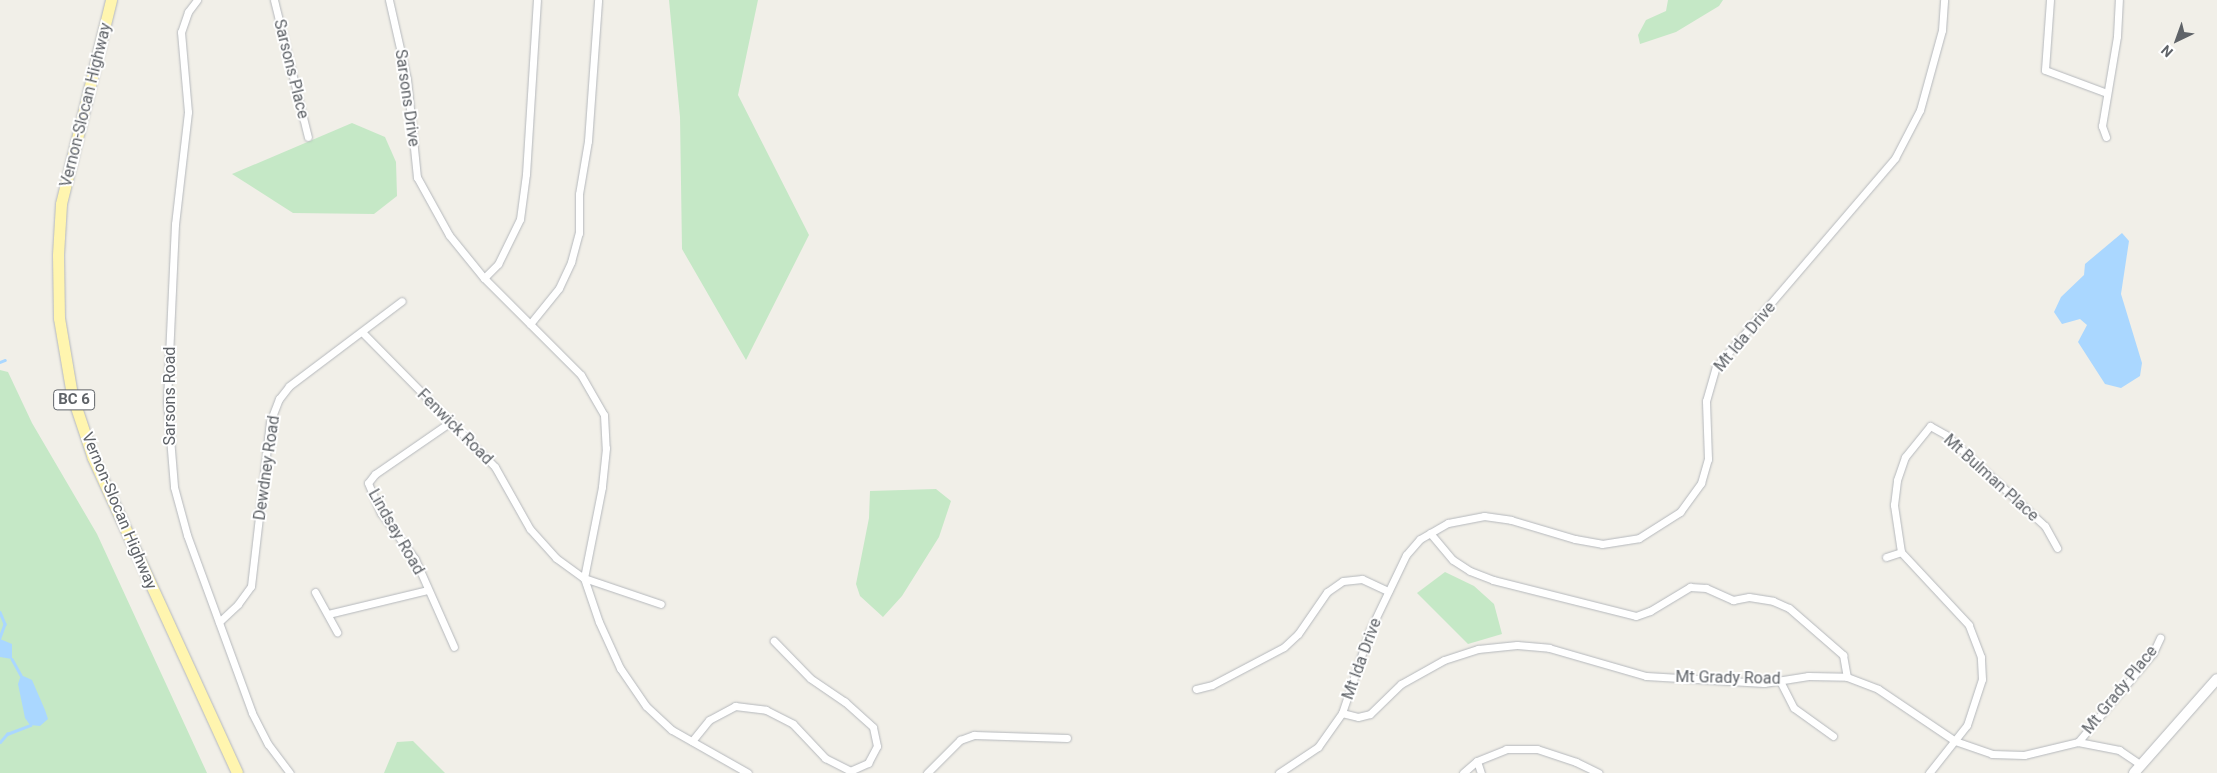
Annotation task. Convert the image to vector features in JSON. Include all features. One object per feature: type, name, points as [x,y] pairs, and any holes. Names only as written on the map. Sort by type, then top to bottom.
[{"type":"main road","name":"Vernon-Slocan Highway","points":[[111,0],[61,204],[58,255],[60,318],[72,395],[93,458],[238,773]]},
{"type":"street","name":"Sarsons Road","points":[[197,0],[188,12],[181,32],[188,112],[175,224],[167,401],[174,487],[219,622],[252,713],[268,744],[290,773]]},
{"type":"street","name":"Sarsons Place","points":[[274,0],[308,137]]},
{"type":"street","name":"Sarsons Drive","points":[[388,0],[407,79],[417,177],[449,235],[484,278],[581,375],[597,398],[604,415],[606,448],[602,487],[584,578]]},
{"type":"street","points":[[484,278],[498,264],[520,219],[526,174],[537,0]]},
{"type":"street","points":[[530,324],[559,288],[571,262],[579,233],[579,194],[588,141],[598,0]]},
{"type":"street","name":"Mt Ida Drive","points":[[1279,773],[1318,747],[1342,713],[1370,630],[1388,591],[1406,555],[1430,533],[1448,523],[1484,516],[1511,520],[1602,544],[1639,538],[1680,512],[1701,483],[1708,460],[1706,401],[1716,367],[1895,158],[1920,110],[1942,30],[1944,0]]},
{"type":"street","points":[[2050,0],[2045,70],[2107,93]]},
{"type":"street","points":[[2106,137],[2102,126],[2117,36],[2119,0]]},
{"type":"street","name":"Dewdney Road","points":[[219,622],[238,604],[251,586],[270,422],[278,400],[289,386],[363,333],[402,301]]},
{"type":"street","name":"Fenwick Road","points":[[363,333],[449,422],[496,467],[530,529],[556,558],[584,578],[661,604]]},
{"type":"street","name":"Lindsay Road","points":[[449,422],[375,474],[368,483],[381,513],[415,559],[454,647]]},
{"type":"street","name":"Mt Bulman Place","points":[[1901,552],[1894,505],[1897,480],[1905,457],[1930,426],[1946,435],[2044,526],[2057,548]]},
{"type":"street","points":[[1430,533],[1453,560],[1478,574],[1636,616],[1650,611],[1690,587],[1706,588],[1733,600],[1749,596],[1773,601],[1789,608],[1843,655],[1847,677]]},
{"type":"street","points":[[1886,556],[1901,552],[1969,625],[1981,657],[1982,679],[1978,698],[1966,725],[1929,773]]},
{"type":"street","points":[[584,578],[620,668],[641,698],[672,730],[748,773]]},
{"type":"street","points":[[1196,690],[1212,684],[1284,647],[1298,634],[1327,592],[1343,581],[1362,579],[1388,591]]},
{"type":"street","points":[[328,614],[428,590]]},
{"type":"street","points":[[315,592],[337,632]]},
{"type":"street","name":"Mt Grady Place","points":[[2078,742],[2153,653],[2160,638]]},
{"type":"street","points":[[692,741],[709,720],[735,706],[766,710],[793,724],[825,758],[850,771],[868,763],[877,746],[873,727],[845,702],[810,678],[774,641]]},
{"type":"street","name":"Mt Grady Road","points":[[1342,713],[1358,717],[1370,714],[1401,684],[1444,660],[1478,649],[1517,645],[1549,648],[1646,676],[1780,681],[1808,676],[1847,677],[1878,689],[1955,741],[1992,754],[2024,755],[2078,742],[2119,750],[2138,769]]},
{"type":"street","points":[[2138,769],[2217,679]]},
{"type":"street","points":[[1780,681],[1794,708],[1833,736]]},
{"type":"street","points":[[927,773],[960,740],[974,735],[1067,738]]},
{"type":"street","points":[[1463,773],[1477,761],[1506,749],[1537,750],[1576,762],[1599,773]]},
{"type":"street","points":[[1477,761],[1481,773]]},
{"type":"green space","points":[[669,0],[758,0],[738,95],[809,235],[746,360],[682,249],[680,117]]},
{"type":"green space","points":[[1668,0],[1723,0],[1719,6],[1676,32],[1640,44],[1638,35],[1646,20],[1666,11]]},
{"type":"green space","points":[[352,123],[385,137],[396,162],[397,196],[374,214],[293,213],[232,174]]},
{"type":"green space","points":[[0,370],[8,372],[32,423],[97,534],[207,773],[0,773]]},
{"type":"green space","points":[[936,489],[951,501],[939,537],[902,596],[883,617],[860,596],[856,584],[869,518],[870,491]]},
{"type":"green space","points":[[1445,572],[1474,586],[1494,604],[1502,634],[1468,644],[1417,593]]},
{"type":"green space","points":[[413,741],[445,773],[384,773],[397,742]]},
{"type":"water","points":[[2122,233],[2129,241],[2121,294],[2142,363],[2140,376],[2121,388],[2105,384],[2078,342],[2087,325],[2080,319],[2062,324],[2054,312],[2061,297],[2084,275],[2085,264]]},
{"type":"water","points":[[0,639],[12,644],[12,659],[0,657]]},
{"type":"water","points":[[21,675],[32,680],[45,710],[48,719],[40,726],[30,725],[25,718],[18,684]]},
{"type":"waterway","points":[[0,362],[5,360]]},
{"type":"waterway","points":[[0,612],[5,624],[0,638]]},
{"type":"waterway","points":[[12,659],[21,675]]},
{"type":"waterway","points":[[0,742],[7,734],[30,725]]}]
